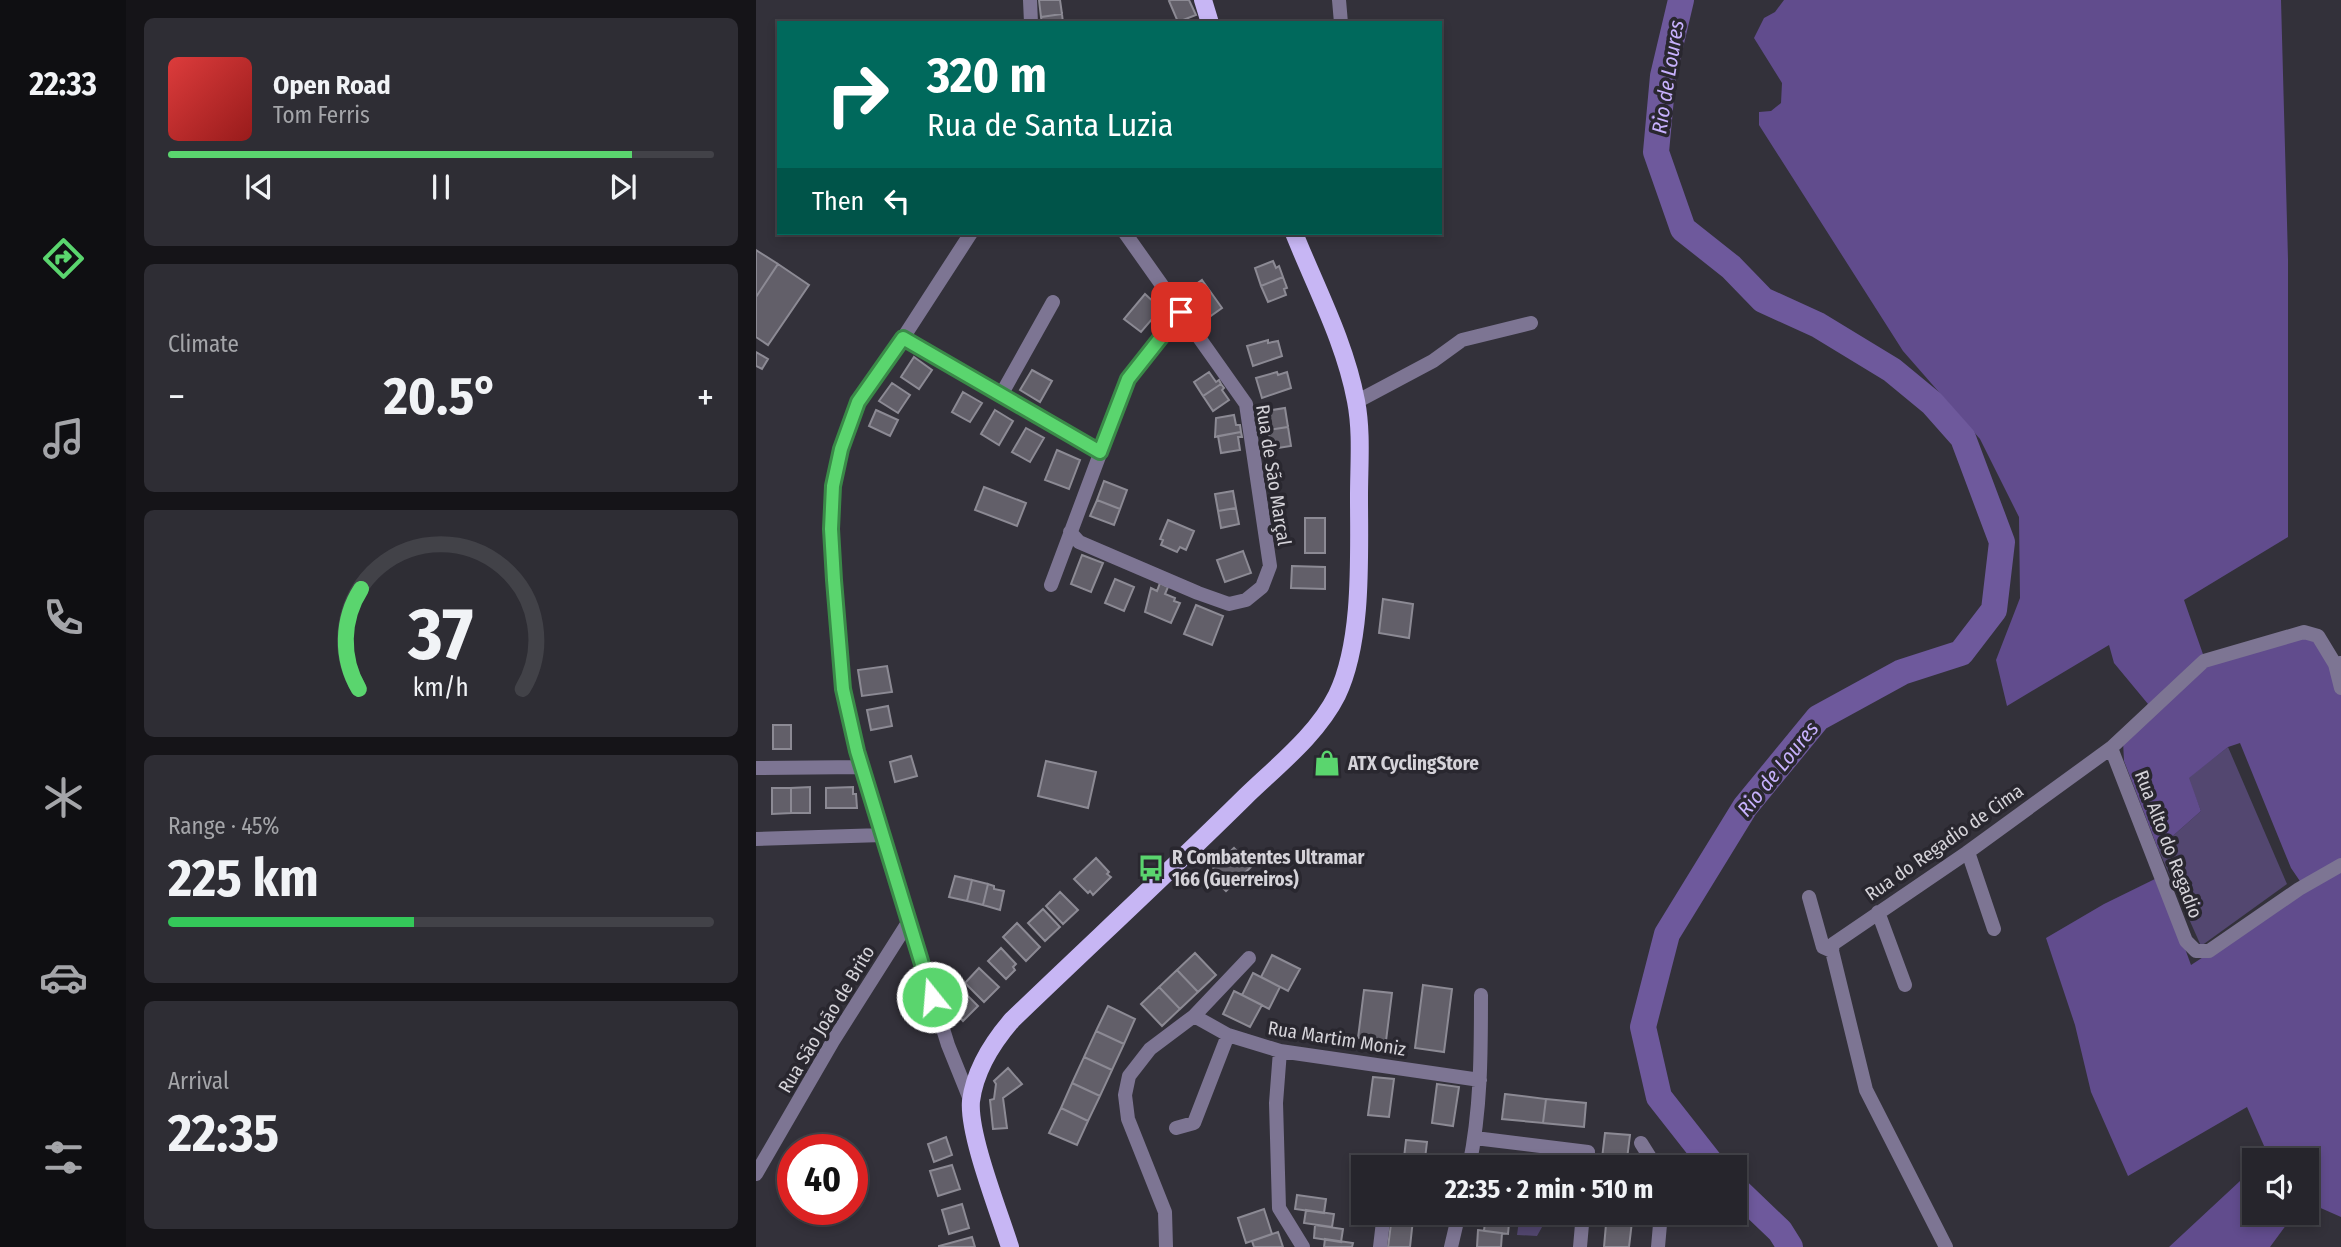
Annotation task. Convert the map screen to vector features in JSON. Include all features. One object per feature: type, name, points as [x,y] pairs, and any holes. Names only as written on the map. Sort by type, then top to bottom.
[{"type":"main road","points":[[1202,0],[1209,21]]},
{"type":"main road","points":[[1010,1247],[978,1145],[971,1101],[988,1052],[1012,1020],[1183,859],[1307,735],[1329,708],[1350,659],[1359,556],[1359,435],[1356,402],[1342,348],[1295,235]]},
{"type":"street","points":[[1030,0],[1031,21]]},
{"type":"street","points":[[1339,0],[1341,21]]},
{"type":"street","points":[[970,235],[858,402],[841,449],[833,486],[831,529],[843,689],[862,767],[948,1045],[971,1101]]},
{"type":"street","name":"Rua de São Marçal","points":[[1070,532],[1079,542],[1229,604],[1246,600],[1262,587],[1270,566],[1246,404],[1126,235]]},
{"type":"street","points":[[1001,395],[1053,302]]},
{"type":"street","points":[[1051,585],[1128,379],[1181,312]]},
{"type":"street","points":[[1356,402],[1433,361],[1462,340],[1531,323]]},
{"type":"street","points":[[903,338],[1100,452]]},
{"type":"street","name":"Rua do Regadio de Cima","points":[[1832,951],[1833,944],[1968,852],[2111,748],[2204,662],[2304,632],[2318,636],[2338,664],[2341,688]]},
{"type":"street","name":"Rua Alto do Regadio","points":[[2111,748],[2186,941],[2196,951],[2209,951],[2299,889],[2341,865]]},
{"type":"street","points":[[756,768],[862,767]]},
{"type":"street","points":[[756,839],[883,835]]},
{"type":"street","points":[[1968,852],[1994,929]]},
{"type":"street","points":[[1809,897],[1823,947],[1832,951],[1866,1090],[1947,1247]]},
{"type":"street","points":[[1878,912],[1905,985]]},
{"type":"street","name":"Rua São João de Brito","points":[[756,1174],[833,1041],[909,921]]},
{"type":"street","points":[[1166,1247],[1165,1212],[1128,1119],[1125,1096],[1129,1076],[1150,1049],[1194,1016],[1250,958]]},
{"type":"street","points":[[1471,1155],[1480,1080],[1481,995]]},
{"type":"street","name":"Rua Martim Moniz","points":[[1194,1016],[1228,1035],[1280,1051],[1480,1080]]},
{"type":"street","points":[[1176,1129],[1194,1123],[1228,1035]]},
{"type":"street","points":[[1280,1051],[1276,1103],[1279,1208],[1303,1247]]},
{"type":"street","points":[[1475,1138],[1588,1152],[1588,1155]]},
{"type":"street","points":[[756,1143],[772,1149]]},
{"type":"street","points":[[1641,1143],[1648,1155]]},
{"type":"street","points":[[1380,1247],[1383,1225]]},
{"type":"street","points":[[1451,1247],[1456,1225]]},
{"type":"street","points":[[1580,1247],[1582,1225]]},
{"type":"street","points":[[1658,1247],[1660,1225]]},
{"type":"shaded area","points":[[1784,0],[2281,0],[2288,259],[2288,537],[2184,600],[2204,657],[2304,634],[2321,647],[2341,693],[2341,1217],[2319,1207],[2319,1148],[2265,1148],[2247,1107],[2128,1176],[2091,1092],[2075,1025],[2046,938],[2104,904],[2159,877],[2191,965],[2306,890],[2291,868],[2240,743],[2228,747],[2189,778],[2201,811],[2158,849],[2124,761],[2123,741],[2148,704],[2114,663],[2109,645],[2007,706],[1996,660],[2020,598],[2019,517],[1980,439],[1903,351],[1759,125],[1759,112],[1771,111],[1781,103],[1782,83],[1754,38],[1764,18],[1775,12]]},
{"type":"shaded area","points":[[2228,747],[2287,884],[2201,946],[2158,849],[2201,811],[2188,778]]},
{"type":"shaded area","points":[[2242,1179],[2242,1225],[2286,1225],[2270,1247],[2169,1247]]},
{"type":"shaded area","points":[[1518,1225],[1543,1225],[1537,1236],[1517,1235]]},
{"type":"building","points":[[1039,0],[1060,0],[1062,14],[1041,17]]},
{"type":"building","points":[[1189,0],[1196,15],[1178,21],[1169,1]]},
{"type":"building","points":[[1062,14],[1063,21],[1042,21],[1041,17]]},
{"type":"building","points":[[756,250],[778,264],[756,297]]},
{"type":"building","points":[[1273,261],[1276,268],[1279,266],[1283,277],[1261,286],[1255,268]]},
{"type":"building","points":[[778,264],[809,285],[768,345],[756,337],[756,297]]},
{"type":"building","points":[[1283,277],[1287,288],[1284,289],[1286,295],[1268,302],[1261,286]]},
{"type":"building","points":[[1202,280],[1222,308],[1205,320],[1185,292]]},
{"type":"building","points":[[1145,294],[1156,304],[1154,306],[1159,311],[1141,332],[1124,319]]},
{"type":"building","points":[[1268,340],[1268,343],[1278,341],[1282,356],[1253,366],[1247,346]]},
{"type":"building","points":[[756,352],[768,359],[762,369],[756,366]]},
{"type":"building","points":[[914,357],[932,370],[919,389],[901,377]]},
{"type":"building","points":[[1032,370],[1052,381],[1040,402],[1020,390]]},
{"type":"building","points":[[1209,372],[1216,382],[1219,380],[1221,384],[1203,396],[1194,382]]},
{"type":"building","points":[[1277,372],[1278,375],[1287,372],[1291,388],[1262,398],[1256,378]]},
{"type":"building","points":[[892,383],[910,395],[898,413],[879,401]]},
{"type":"building","points":[[1221,384],[1229,400],[1213,411],[1203,396]]},
{"type":"building","points":[[963,392],[982,403],[970,422],[952,412]]},
{"type":"building","points":[[1285,408],[1288,427],[1268,430],[1266,411]]},
{"type":"building","points":[[876,410],[898,420],[890,436],[869,426]]},
{"type":"building","points":[[995,410],[1013,421],[999,445],[981,434]]},
{"type":"building","points":[[1234,415],[1241,432],[1215,437],[1216,418]]},
{"type":"building","points":[[1288,427],[1291,446],[1271,449],[1268,430]]},
{"type":"building","points":[[1026,428],[1044,438],[1030,462],[1012,452]]},
{"type":"building","points":[[1241,432],[1242,437],[1238,437],[1240,450],[1221,453],[1218,436]]},
{"type":"building","points":[[1057,450],[1080,460],[1069,489],[1045,480]]},
{"type":"building","points":[[1104,481],[1127,490],[1120,509],[1097,500]]},
{"type":"building","points":[[984,487],[1026,503],[1017,526],[975,510]]},
{"type":"building","points":[[1233,491],[1236,508],[1218,511],[1215,494]]},
{"type":"building","points":[[1097,500],[1120,509],[1114,525],[1090,516]]},
{"type":"building","points":[[1236,508],[1239,524],[1221,528],[1218,511]]},
{"type":"building","points":[[1305,518],[1325,518],[1325,553],[1305,553]]},
{"type":"building","points":[[1168,520],[1194,531],[1186,550],[1180,547],[1177,552],[1161,545],[1163,540],[1160,539]]},
{"type":"building","points":[[1243,551],[1251,573],[1225,582],[1217,560]]},
{"type":"building","points":[[1082,555],[1103,563],[1091,592],[1071,584]]},
{"type":"building","points":[[1292,566],[1325,567],[1325,589],[1291,588]]},
{"type":"building","points":[[1115,579],[1134,587],[1124,611],[1105,603]]},
{"type":"building","points":[[1160,583],[1168,587],[1165,594],[1180,603],[1171,623],[1145,612],[1151,588],[1157,591]]},
{"type":"building","points":[[1383,599],[1413,604],[1409,638],[1379,633]]},
{"type":"building","points":[[1196,605],[1223,616],[1212,645],[1184,634]]},
{"type":"building","points":[[887,666],[892,692],[862,696],[858,670]]},
{"type":"building","points":[[888,706],[892,726],[871,730],[867,710]]},
{"type":"building","points":[[773,725],[791,725],[791,749],[773,749]]},
{"type":"building","points":[[911,756],[917,776],[895,782],[890,762]]},
{"type":"building","points":[[1046,761],[1096,772],[1088,808],[1038,796]]},
{"type":"building","points":[[810,787],[810,813],[791,813],[791,788]]},
{"type":"building","points":[[853,787],[857,808],[826,808],[826,788]]},
{"type":"building","points":[[772,788],[791,788],[791,813],[772,814]]},
{"type":"building","points":[[1234,848],[1252,866],[1226,891],[1208,873]]},
{"type":"building","points":[[1096,858],[1111,877],[1093,895],[1074,879]]},
{"type":"building","points":[[955,876],[972,880],[967,901],[949,897]]},
{"type":"building","points":[[972,880],[988,884],[983,905],[967,901]]},
{"type":"building","points":[[988,884],[994,886],[994,889],[1004,891],[1000,910],[983,905]]},
{"type":"building","points":[[1060,892],[1078,910],[1063,924],[1046,906]]},
{"type":"building","points":[[1043,909],[1060,927],[1045,941],[1028,923]]},
{"type":"building","points":[[1017,923],[1040,947],[1026,961],[1003,937]]},
{"type":"building","points":[[1001,948],[1016,964],[1013,967],[1015,970],[1006,979],[988,961]]},
{"type":"building","points":[[1195,953],[1216,975],[1198,992],[1177,970]]},
{"type":"building","points":[[1272,955],[1300,969],[1288,991],[1261,977]]},
{"type":"building","points":[[979,968],[999,987],[984,1002],[965,983]]},
{"type":"building","points":[[1177,970],[1198,992],[1180,1009],[1159,987]]},
{"type":"building","points":[[1253,973],[1280,987],[1269,1009],[1242,995]]},
{"type":"building","points":[[1423,985],[1452,989],[1444,1052],[1415,1048]]},
{"type":"building","points":[[958,986],[978,1006],[963,1021],[943,1001]]},
{"type":"building","points":[[1159,987],[1180,1009],[1162,1026],[1141,1004]]},
{"type":"building","points":[[1364,990],[1392,993],[1386,1041],[1358,1038]]},
{"type":"building","points":[[1234,991],[1262,1005],[1250,1027],[1223,1014]]},
{"type":"building","points":[[1108,1006],[1135,1019],[1124,1044],[1096,1031]]},
{"type":"building","points":[[1096,1031],[1124,1044],[1112,1070],[1084,1057]]},
{"type":"building","points":[[1084,1057],[1112,1070],[1100,1096],[1072,1083]]},
{"type":"building","points":[[1008,1068],[1022,1084],[1003,1098],[1007,1128],[993,1129],[990,1100],[994,1099],[994,1081]]},
{"type":"building","points":[[1373,1077],[1394,1079],[1389,1117],[1368,1115]]},
{"type":"building","points":[[1072,1083],[1100,1096],[1088,1121],[1061,1108]]},
{"type":"building","points":[[1437,1084],[1459,1087],[1453,1126],[1432,1123]]},
{"type":"building","points":[[1505,1094],[1546,1099],[1543,1123],[1502,1119]]},
{"type":"building","points":[[1546,1099],[1586,1103],[1584,1127],[1543,1123]]},
{"type":"building","points":[[1061,1108],[1088,1121],[1077,1145],[1049,1133]]},
{"type":"building","points":[[1605,1133],[1630,1135],[1628,1155],[1602,1155]]},
{"type":"building","points":[[946,1137],[952,1155],[934,1162],[928,1144]]},
{"type":"building","points":[[1406,1140],[1427,1142],[1425,1155],[1404,1155]]},
{"type":"building","points":[[952,1165],[960,1189],[938,1196],[930,1171]]},
{"type":"building","points":[[1297,1195],[1326,1199],[1324,1213],[1295,1209]]},
{"type":"building","points":[[962,1204],[969,1228],[949,1234],[942,1210]]},
{"type":"building","points":[[1264,1209],[1272,1234],[1246,1243],[1238,1218]]},
{"type":"building","points":[[1306,1210],[1334,1214],[1332,1227],[1304,1223]]},
{"type":"building","points":[[1315,1225],[1343,1229],[1341,1242],[1314,1238]]},
{"type":"building","points":[[1391,1225],[1412,1225],[1410,1247],[1388,1247]]},
{"type":"building","points":[[1485,1225],[1509,1225],[1508,1234],[1484,1231]]},
{"type":"building","points":[[1606,1225],[1632,1225],[1629,1247],[1604,1247]]},
{"type":"building","points":[[1478,1230],[1502,1233],[1501,1247],[1477,1247]]},
{"type":"building","points":[[1278,1232],[1283,1247],[1254,1247],[1252,1241]]},
{"type":"building","points":[[972,1237],[975,1247],[939,1247],[939,1246]]},
{"type":"building","points":[[1325,1239],[1353,1243],[1352,1247],[1324,1247]]},
{"type":"waterway","name":"Rio de Loures","points":[[1681,0],[1663,76],[1656,152],[1683,229],[1731,267],[1763,300],[1818,325],[1892,370],[1932,403],[1963,438],[2002,542],[1994,610],[1961,653],[1902,672],[1818,718],[1745,807],[1667,934],[1643,1027],[1659,1097],[1705,1155]]},
{"type":"waterway","name":"Rio de Loures","points":[[1747,1199],[1780,1231],[1790,1247]]},
{"type":"place","name":"ATX CyclingStore","points":[[1327,763]]},
{"type":"place","name":"R Combatentes Ultramar 166 (Guerreiros)","points":[[1151,868]]},
{"type":"route","points":[[932,997],[857,751],[843,689],[831,529],[833,486],[841,449],[858,402],[903,338],[1100,452],[1128,379],[1181,312]]}]
